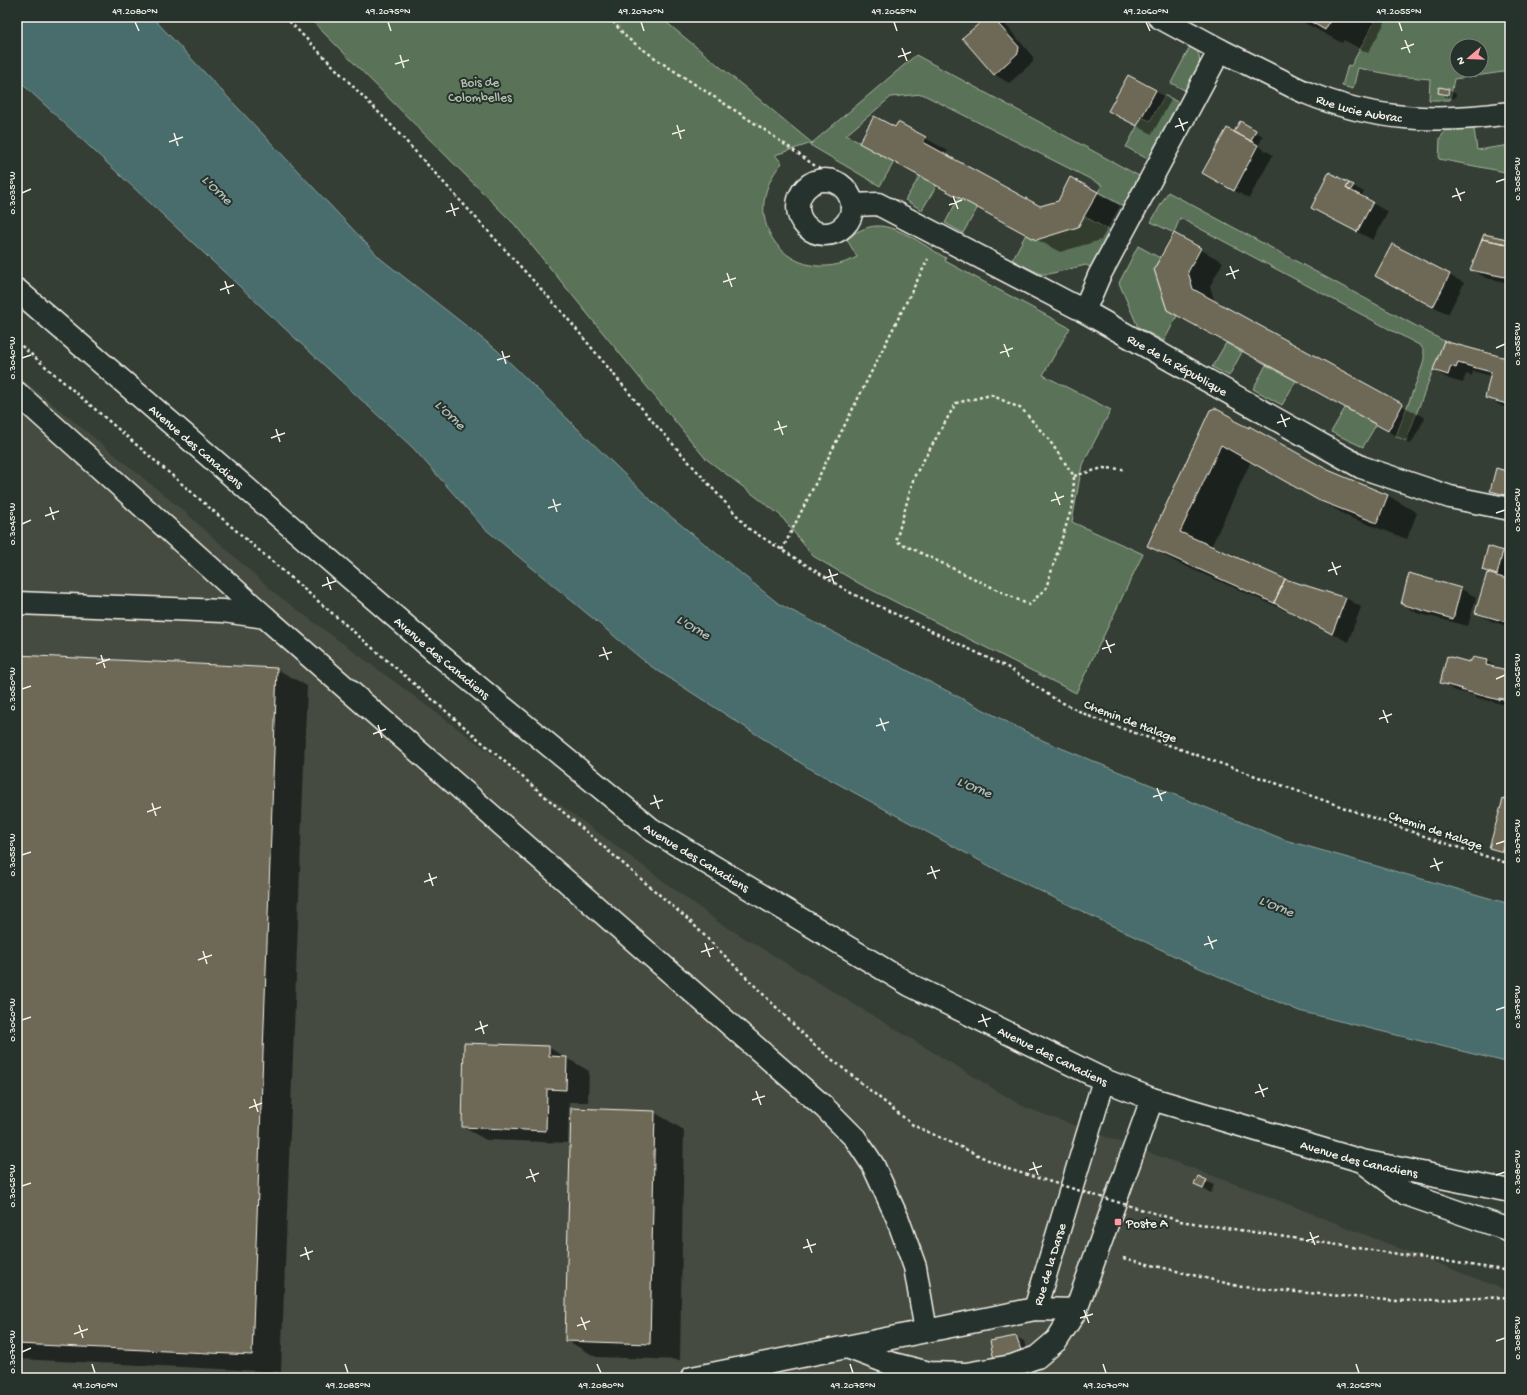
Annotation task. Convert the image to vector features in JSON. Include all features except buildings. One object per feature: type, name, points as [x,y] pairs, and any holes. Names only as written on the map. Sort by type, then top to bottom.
[{"type":"street","name":"Rue Lucie Aubrac","points":[[1159,17],[1220,50],[1306,93],[1344,107],[1391,116],[1430,120],[1480,117],[1510,113]]},
{"type":"street","points":[[1084,311],[1099,276],[1220,50]]},
{"type":"street","points":[[822,180],[831,180],[839,184],[846,189],[850,196],[852,214],[848,222],[842,229],[833,233],[824,234],[815,232],[807,227],[801,220],[798,212],[798,202],[802,193],[814,182],[822,180]]},
{"type":"street","name":"Rue de la République","points":[[852,205],[878,204],[1084,311],[1361,467],[1450,497],[1510,509]]},
{"type":"street","name":"Avenue des Canadiens","points":[[17,290],[437,653],[652,829],[910,985],[1104,1080],[1152,1099],[1362,1161],[1510,1191]]},
{"type":"street","points":[[17,393],[266,617],[824,1107],[854,1138],[873,1165],[899,1224],[915,1267],[926,1331]]},
{"type":"street","points":[[17,603],[223,610],[266,617]]},
{"type":"street","name":"Rue de la Darse","points":[[1076,1310],[1035,1309],[1104,1080]]},
{"type":"street","points":[[847,1347],[889,1363],[929,1373],[966,1374],[1012,1366],[1037,1356],[1058,1340],[1076,1310],[1152,1099]]},
{"type":"street","points":[[1362,1161],[1406,1194],[1510,1230]]},
{"type":"street","points":[[692,1378],[1035,1309]]},
{"type":"path","name":"Chemin de Halage","points":[[285,17],[392,126],[562,312],[654,423],[749,529],[849,592],[1007,667],[1055,699],[1093,718],[1435,840],[1510,864]]},
{"type":"path","points":[[609,17],[627,38],[662,63],[762,128],[839,184]]},
{"type":"path","points":[[782,550],[940,236]]},
{"type":"path","points":[[17,342],[690,922],[814,1044],[913,1125],[1008,1169],[1180,1221],[1510,1271]]},
{"type":"path","points":[[991,395],[1022,409],[1049,440],[1074,476],[1073,504],[1046,588],[1029,605],[896,541],[914,477],[956,403],[991,395]]},
{"type":"path","points":[[1074,476],[1103,468],[1123,469]]},
{"type":"path","points":[[1097,1252],[1242,1287],[1397,1301],[1510,1298]]},
{"type":"shaded area","points":[[17,375],[185,512],[276,594],[720,923],[1024,1107],[1260,1193],[1510,1292],[1510,1378],[17,1378]]},
{"type":"green space","name":"Bois de Colombelles","points":[[308,17],[660,17],[812,143],[775,155],[782,163],[768,185],[764,206],[767,227],[776,244],[791,257],[811,265],[833,265],[857,257],[846,238],[869,227],[877,226],[894,229],[913,238],[946,258],[945,261],[1070,328],[1043,375],[1111,410],[1082,465],[1072,522],[1143,554],[1076,693],[860,584],[813,556],[780,515],[705,458],[515,225]]},
{"type":"green space","points":[[1377,17],[1510,17],[1510,71],[1489,74],[1489,38],[1449,38],[1449,78],[1461,78],[1454,79],[1450,100],[1429,100],[1430,79],[1398,76],[1358,68],[1353,89],[1342,86],[1348,65],[1351,66]]},
{"type":"green space","points":[[1191,45],[1199,55],[1200,61],[1188,92],[1171,83]]},
{"type":"green space","points":[[916,55],[1141,177],[1125,207],[1098,192],[1102,185],[922,94],[891,97],[846,135],[894,162],[880,186],[810,145]]},
{"type":"green space","points":[[1165,95],[1181,104],[1151,161],[1126,147],[1142,117],[1150,121]]},
{"type":"green space","points":[[1474,129],[1477,150],[1510,145],[1510,173],[1439,159],[1440,138],[1446,130]]},
{"type":"green space","points":[[920,176],[937,185],[922,210],[905,200]]},
{"type":"green space","points":[[1168,192],[1444,341],[1406,441],[1396,436],[1422,367],[1424,354],[1421,346],[1180,218],[1174,233],[1151,222]]},
{"type":"green space","points":[[959,197],[978,207],[963,233],[945,223]]},
{"type":"green space","points":[[1084,216],[1112,232],[1092,268],[1086,265],[1049,274],[1041,274],[1012,260],[1026,234],[1057,233],[1078,227]]},
{"type":"green space","points":[[1138,246],[1160,258],[1154,269],[1167,310],[1177,316],[1164,341],[1138,327],[1119,283]]},
{"type":"green space","points":[[1226,343],[1242,352],[1229,376],[1212,367]]},
{"type":"green space","points":[[1266,365],[1296,381],[1282,405],[1253,389]]},
{"type":"green space","points":[[1345,408],[1376,425],[1363,447],[1331,432]]},
{"type":"water","name":"L'Orne","points":[[17,17],[152,17],[381,259],[497,350],[654,503],[779,604],[1044,741],[1285,840],[1510,904],[1510,1063],[1299,1011],[1195,966],[997,870],[807,767],[649,665],[484,528],[413,448],[17,79]]},
{"type":"place","name":"Poste A","points":[[1118,1222]]}]
